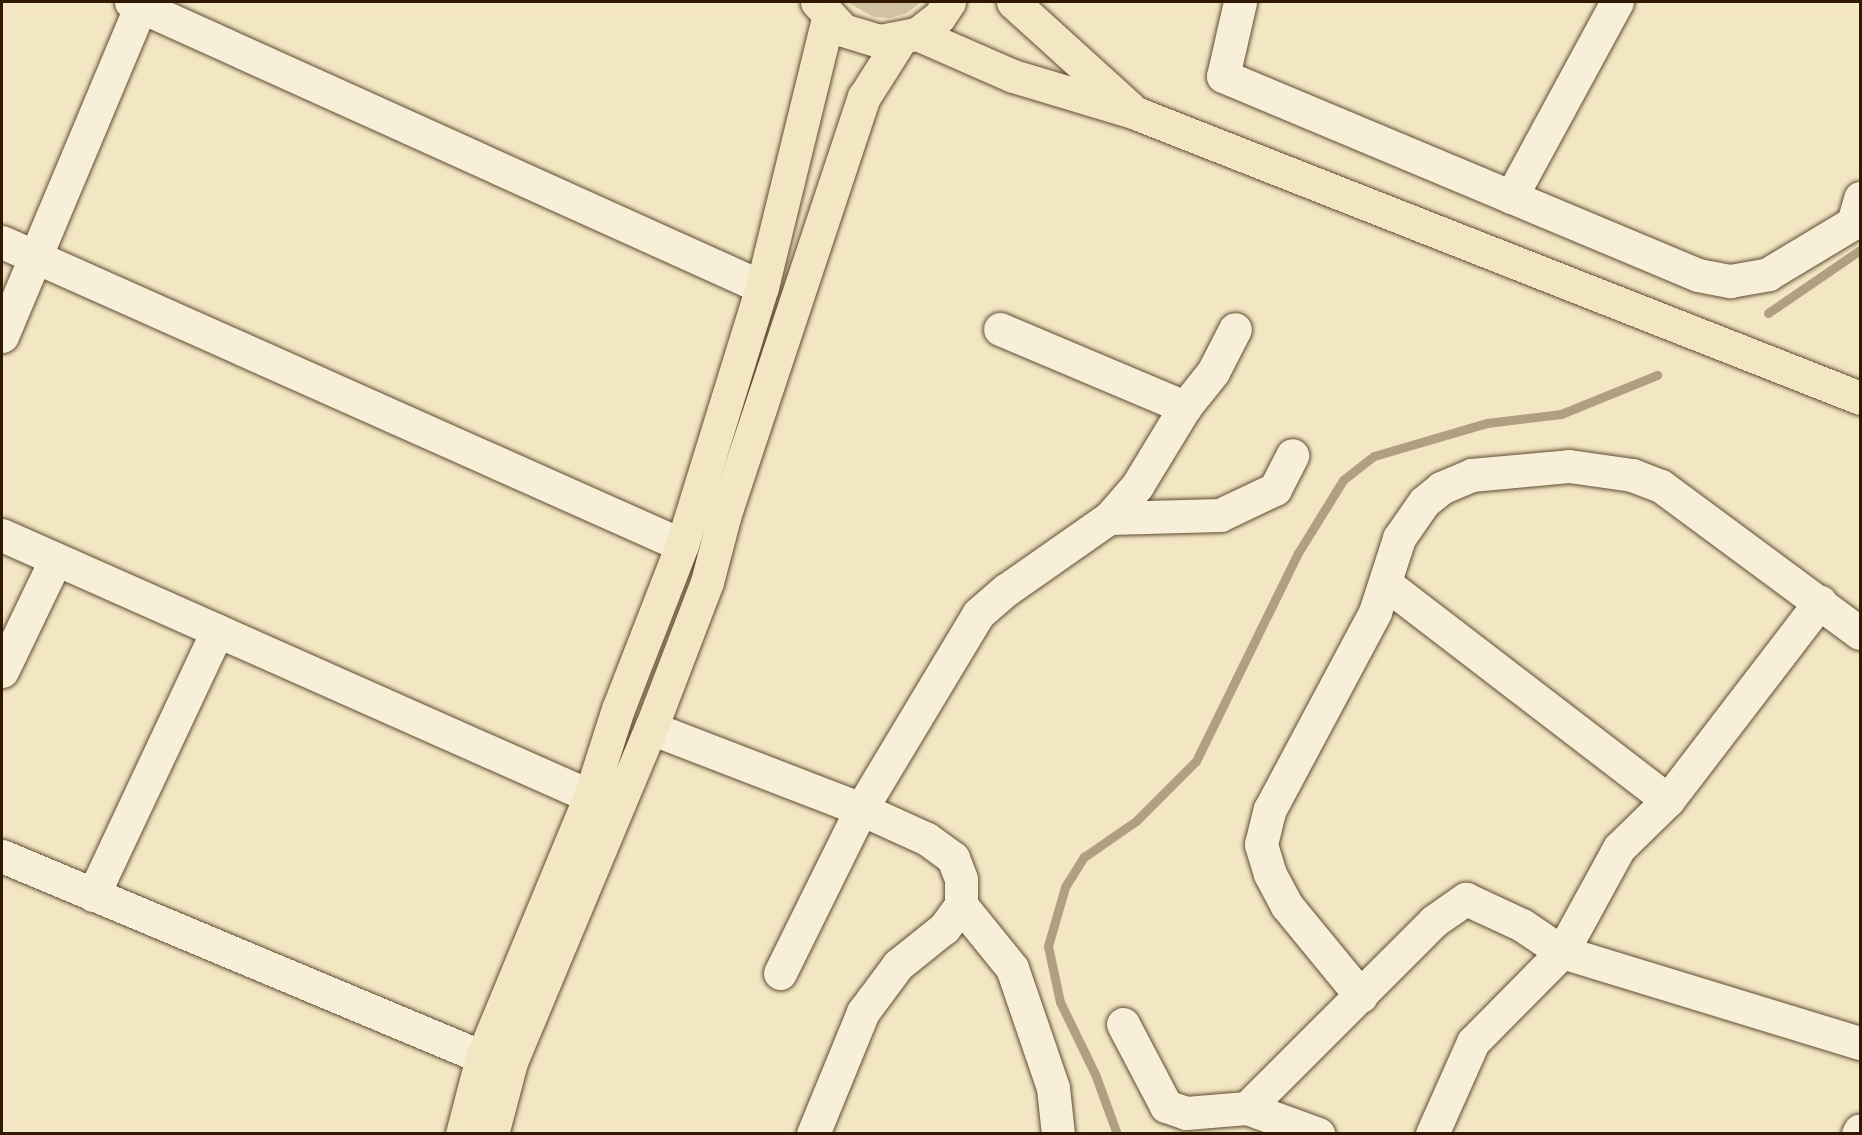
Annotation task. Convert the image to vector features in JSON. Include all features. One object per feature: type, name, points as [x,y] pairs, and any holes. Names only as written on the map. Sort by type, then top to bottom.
[{"type":"main road","points":[[492,1134],[511,1062],[651,728],[707,582],[725,514],[864,97],[908,37],[939,17],[949,2]]},
{"type":"main road","points":[[1013,2],[1133,112]]},
{"type":"main road","points":[[462,1134],[482,1057],[590,796],[618,709],[682,545],[762,287],[823,10],[861,39],[908,37],[1013,76],[1133,112],[1860,398]]},
{"type":"street","points":[[1240,2],[1223,76],[1698,275],[1730,281],[1768,274],[1852,223],[1860,198]]},
{"type":"street","points":[[1510,197],[1617,2]]},
{"type":"street","points":[[2,336],[37,258],[136,4],[762,287]]},
{"type":"street","points":[[2,242],[682,545]]},
{"type":"street","points":[[1000,329],[1185,407]]},
{"type":"street","points":[[780,974],[861,810],[978,614],[1006,590],[1108,518],[1137,486],[1185,407],[1213,372],[1235,329]]},
{"type":"street","points":[[1108,518],[1220,515],[1275,489],[1292,455]]},
{"type":"street","points":[[1361,996],[1287,906],[1270,874],[1261,844],[1270,810],[1359,646],[1386,584],[1399,538],[1409,519],[1441,488],[1472,475],[1569,466],[1632,475],[1661,486],[1860,633]]},
{"type":"street","points":[[2,535],[590,796]]},
{"type":"street","points":[[2,671],[56,559]]},
{"type":"street","points":[[1386,584],[1668,800]]},
{"type":"street","points":[[1432,1134],[1473,1042],[1562,952],[1619,848],[1668,800],[1820,602]]},
{"type":"street","points":[[93,896],[217,631]]},
{"type":"street","points":[[651,728],[861,810],[927,839],[953,858],[961,879],[961,905],[944,928],[898,965],[863,1012],[813,1134]]},
{"type":"street","points":[[2,855],[93,896],[482,1057]]},
{"type":"street","points":[[1247,1108],[1434,921],[1466,899],[1522,925],[1562,952],[1860,1043]]},
{"type":"street","points":[[961,905],[1012,968],[1053,1088],[1058,1134]]},
{"type":"street","points":[[1123,1024],[1166,1106],[1186,1113],[1247,1108],[1318,1134]]},
{"type":"street","points":[[1858,1134],[1860,1130]]},
{"type":"shaded area","points":[[847,2],[921,2],[907,13],[890,18],[874,17]]},
{"type":"waterway","points":[[1768,313],[1860,250]]},
{"type":"waterway","points":[[1117,1134],[1095,1074],[1060,1002],[1048,946],[1065,887],[1084,857],[1136,821],[1196,761],[1298,553],[1343,480],[1374,456],[1487,423],[1561,414],[1657,375]]}]
